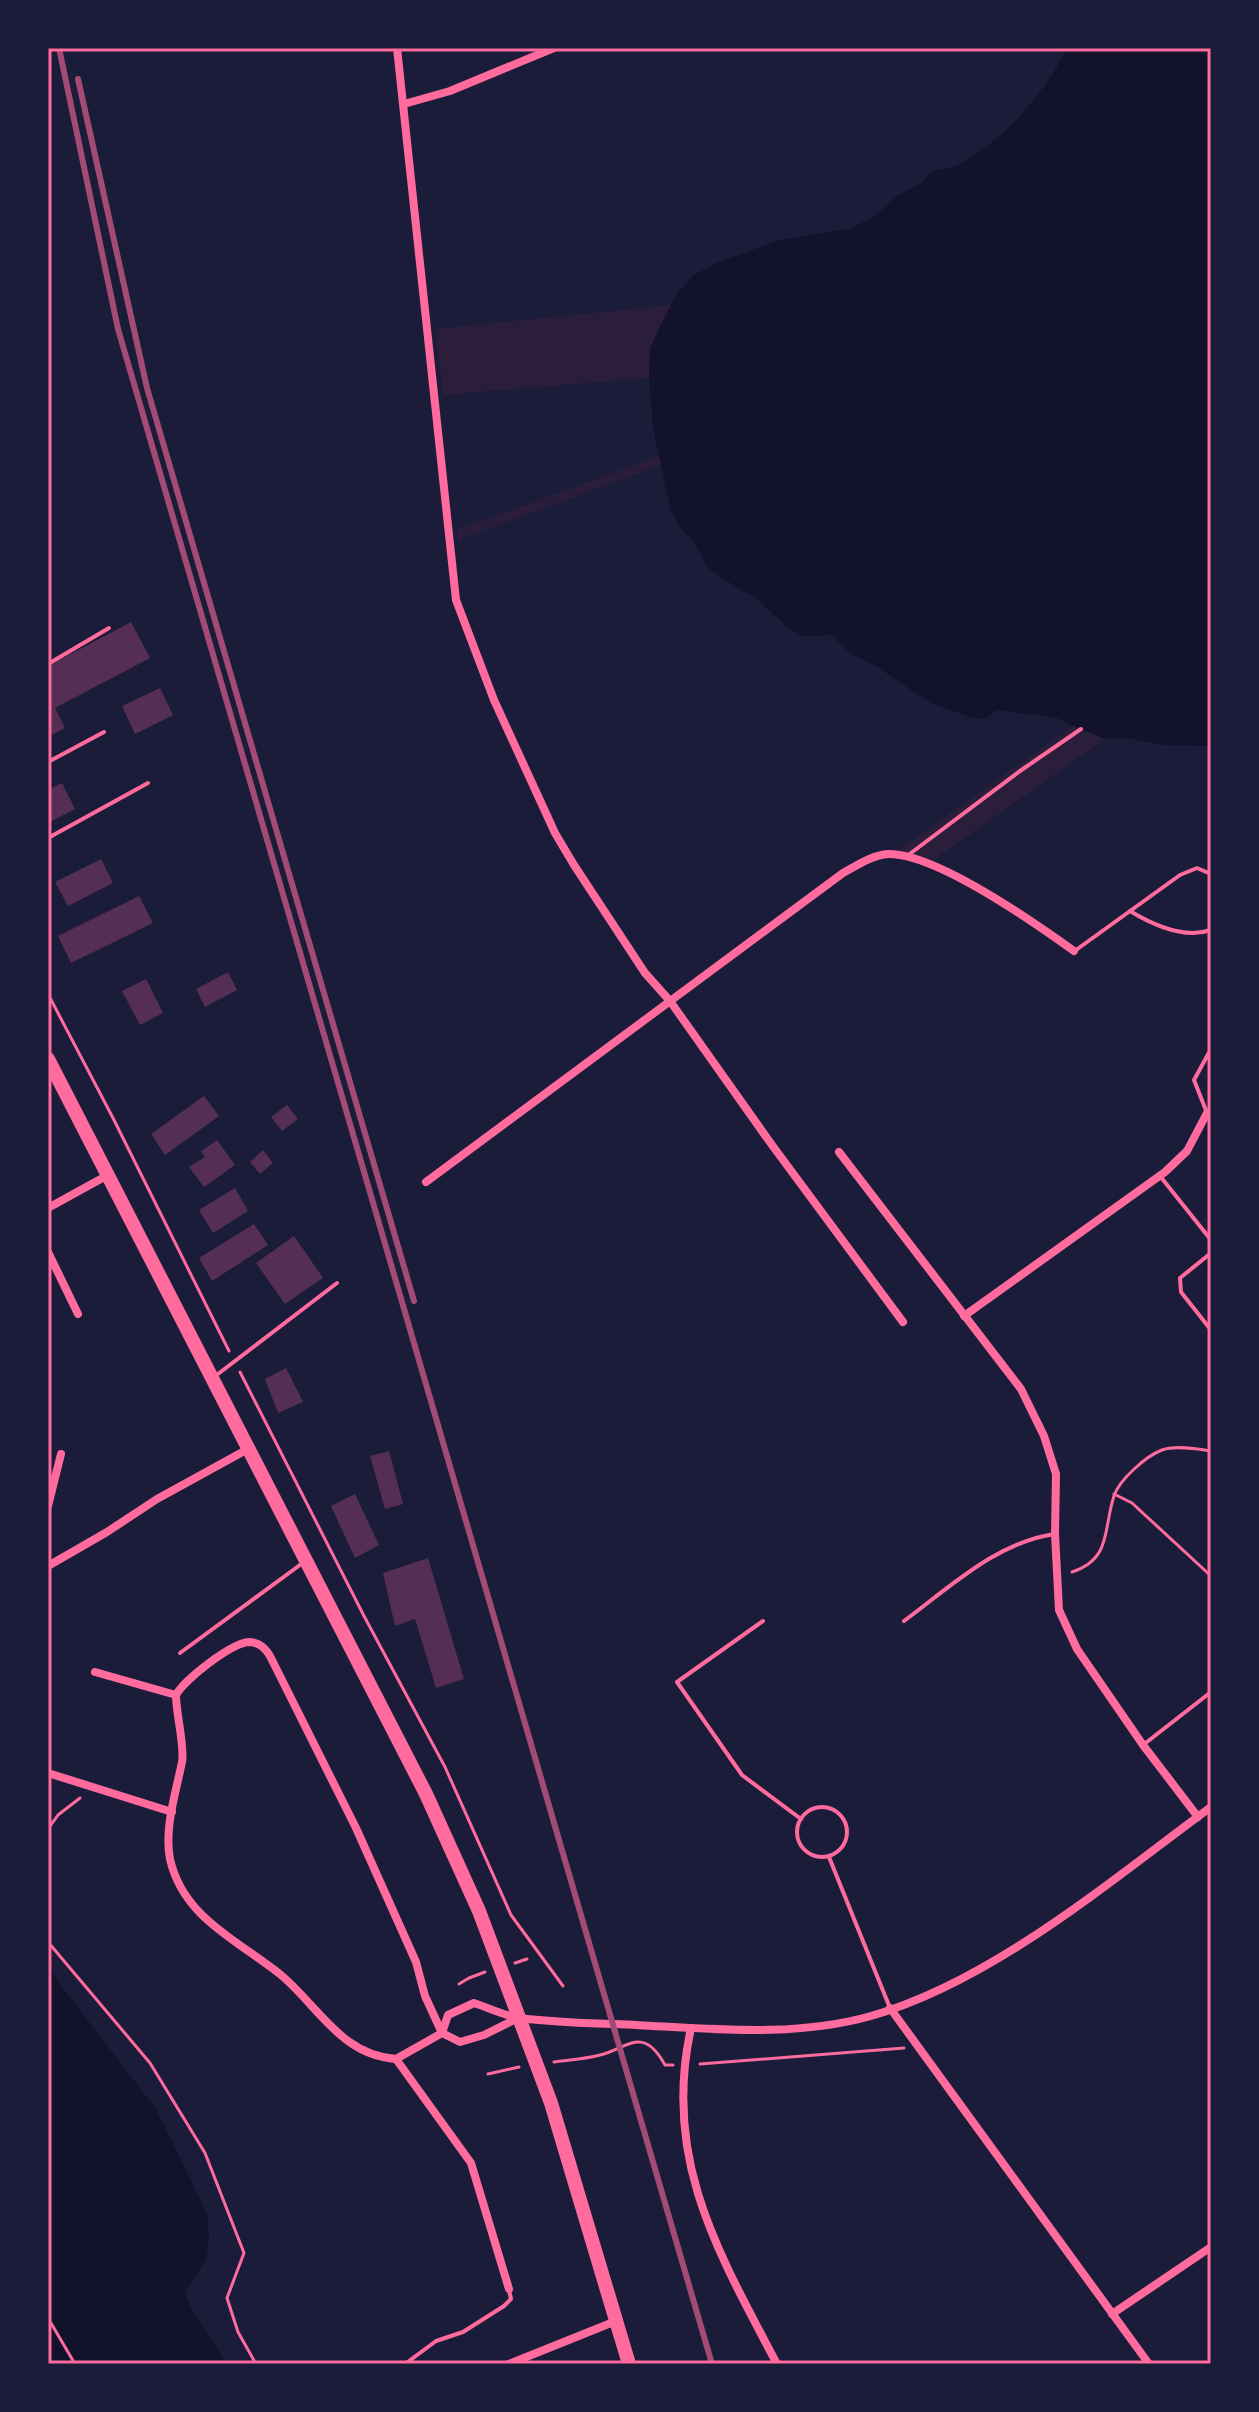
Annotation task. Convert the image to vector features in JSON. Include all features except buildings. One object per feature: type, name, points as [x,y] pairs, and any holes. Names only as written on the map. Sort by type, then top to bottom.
[{"type":"main road","points":[[48,1059],[431,1805],[479,1911],[551,2103],[628,2364]]},
{"type":"street","points":[[397,48],[456,600],[494,700],[555,833],[645,973],[670,1001],[903,1322]]},
{"type":"street","points":[[404,104],[450,91],[554,48]]},
{"type":"street","points":[[426,1182],[843,873],[866,861],[887,854],[943,871],[1026,917],[1074,951]]},
{"type":"street","points":[[964,1316],[1160,1176],[1187,1151],[1209,1111]]},
{"type":"street","points":[[839,1152],[1021,1389],[1044,1436],[1056,1474],[1059,1610],[1077,1649],[1143,1745],[1198,1817]]},
{"type":"street","points":[[48,1208],[108,1175]]},
{"type":"street","points":[[48,1252],[78,1314]]},
{"type":"street","points":[[48,1566],[157,1499],[248,1449]]},
{"type":"street","points":[[48,1506],[61,1454]]},
{"type":"street","points":[[518,2018],[484,2035],[460,2042],[442,2033],[425,1996],[416,1962],[356,1828],[264,1647],[245,1642],[197,1673],[176,1695],[183,1760],[172,1812],[170,1858],[184,1892],[203,1917],[280,1974],[337,2034],[360,2050],[382,2058],[396,2059],[442,2033],[448,2015],[474,2003],[518,2018],[691,2028],[783,2030],[871,2016],[933,1991],[993,1961],[1075,1907],[1211,1807]]},
{"type":"street","points":[[95,1672],[176,1695]]},
{"type":"street","points":[[48,1773],[172,1812]]},
{"type":"street","points":[[890,2008],[1149,2364]]},
{"type":"street","points":[[691,2028],[683,2065],[683,2135],[696,2189],[724,2264],[777,2364]]},
{"type":"street","points":[[396,2059],[471,2163],[509,2289]]},
{"type":"street","points":[[1112,2314],[1211,2247]]},
{"type":"street","points":[[509,2364],[617,2320]]},
{"type":"lane","points":[[48,664],[109,628]]},
{"type":"lane","points":[[906,858],[1081,729]]},
{"type":"lane","points":[[48,762],[104,732]]},
{"type":"lane","points":[[48,838],[148,783]]},
{"type":"lane","points":[[1074,951],[1180,875],[1197,868],[1211,874]]},
{"type":"lane","points":[[1130,911],[1145,920],[1192,935],[1211,930]]},
{"type":"lane","points":[[1209,1111],[1194,1080],[1211,1049]]},
{"type":"lane","points":[[1160,1176],[1211,1240]]},
{"type":"lane","points":[[1211,1253],[1180,1278],[1181,1292],[1211,1330]]},
{"type":"lane","points":[[212,1378],[337,1283]]},
{"type":"lane","points":[[904,1621],[1003,1550],[1034,1537],[1055,1534]]},
{"type":"lane","points":[[180,1653],[306,1560]]},
{"type":"lane","points":[[763,1621],[677,1682],[742,1775],[801,1819]]},
{"type":"lane","points":[[1143,1745],[1211,1692]]},
{"type":"lane","points":[[822,1807],[837,1812],[843,1818],[847,1833],[842,1848],[829,1857],[812,1856],[804,1851],[797,1835],[801,1819],[807,1812],[822,1807]]},
{"type":"lane","points":[[829,1857],[890,2008]]},
{"type":"lane","points":[[405,2364],[436,2341],[463,2332],[504,2306],[511,2299],[509,2289]]},
{"type":"path","points":[[48,994],[364,1616],[445,1767],[511,1915],[563,1986]]},
{"type":"path","points":[[1057,1575],[1087,1566],[1098,1555],[1104,1542],[1114,1494],[1135,1469],[1162,1450],[1211,1451]]},
{"type":"path","points":[[1114,1494],[1132,1503],[1211,1576]]},
{"type":"path","points":[[48,1829],[58,1815],[93,1789]]},
{"type":"path","points":[[48,1942],[150,2063],[205,2153],[244,2253],[227,2298],[238,2332],[256,2364]]},
{"type":"path","points":[[459,1984],[469,1978]]},
{"type":"path","points":[[587,2057],[603,2055],[628,2042],[650,2046],[665,2065],[899,2050],[915,2043]]},
{"type":"path","points":[[488,2074],[505,2069]]},
{"type":"path","points":[[48,2318],[75,2364]]},
{"type":"shaded area","points":[[1067,48],[1211,48],[1211,746],[1163,745],[1127,738],[1105,739],[1054,717],[996,710],[986,719],[970,717],[932,704],[876,666],[851,654],[832,635],[803,636],[787,627],[753,595],[708,568],[693,541],[678,525],[671,510],[653,428],[650,348],[677,293],[694,275],[716,263],[777,241],[851,228],[874,217],[897,196],[924,181],[928,174],[959,164],[995,140],[1036,97]]},
{"type":"shaded area","points":[[671,305],[655,340],[649,378],[443,395],[435,329]]},
{"type":"shaded area","points":[[659,456],[661,465],[458,540],[457,530]]},
{"type":"shaded area","points":[[1073,726],[1105,739],[931,862],[897,851]]},
{"type":"shaded area","points":[[48,1964],[59,1983],[156,2109],[207,2213],[209,2238],[206,2259],[185,2293],[193,2312],[226,2364],[48,2364]]},
{"type":"railway","points":[[59,48],[118,329],[712,2364]]},
{"type":"railway","points":[[78,79],[147,388],[414,1301]]}]
